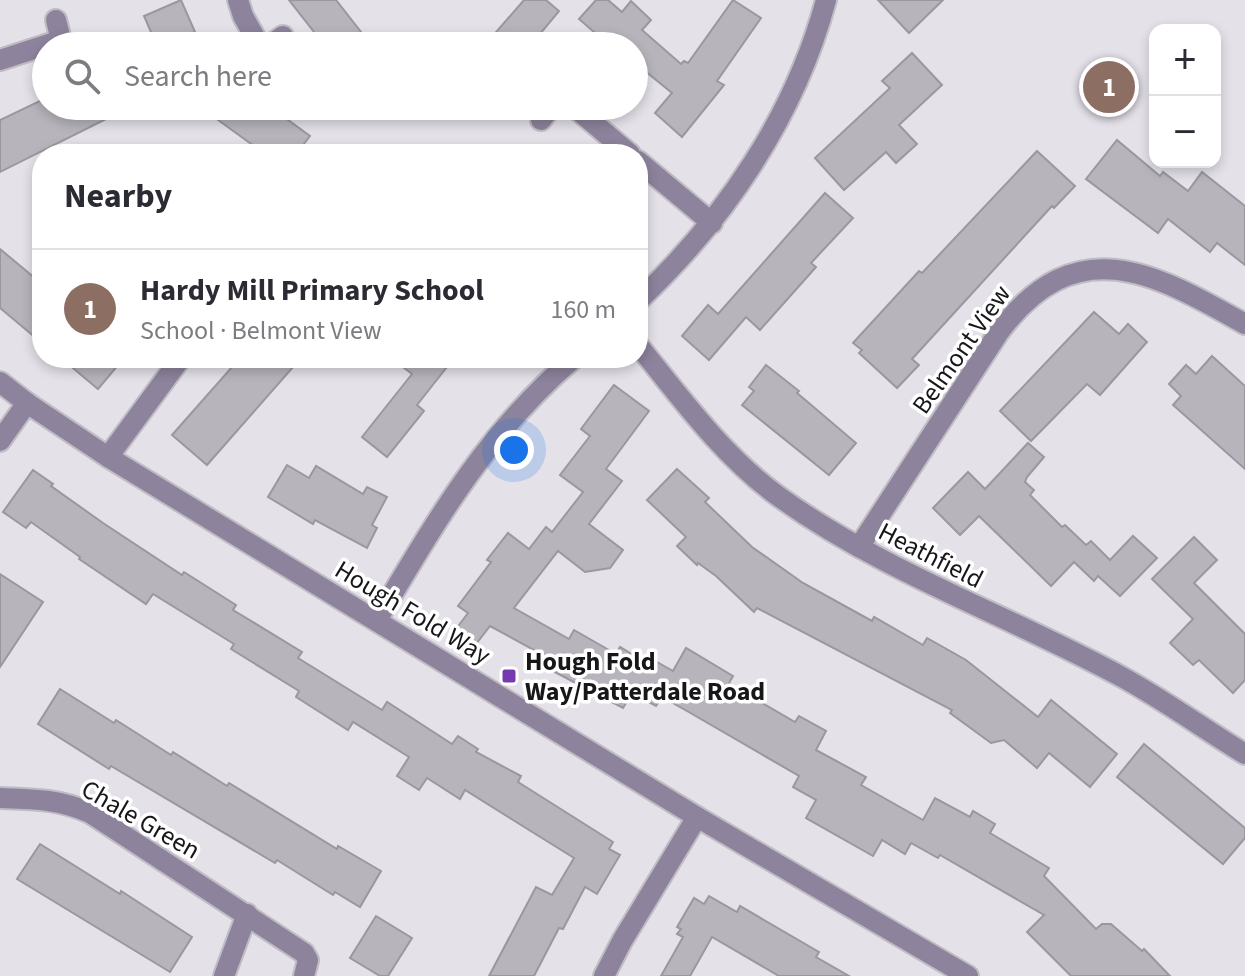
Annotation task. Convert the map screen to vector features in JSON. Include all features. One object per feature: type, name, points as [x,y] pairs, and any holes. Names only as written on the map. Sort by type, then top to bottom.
[{"type":"street","points":[[238,0],[252,32]]},
{"type":"street","points":[[648,292],[712,223],[746,176],[804,66],[826,0]]},
{"type":"street","points":[[0,60],[32,47]]},
{"type":"street","points":[[590,120],[618,144]]},
{"type":"street","points":[[648,169],[712,223]]},
{"type":"street","name":"Belmont View","points":[[859,547],[1015,310],[1034,292],[1053,281],[1075,273],[1116,269],[1166,281],[1245,324]]},
{"type":"street","name":"Heathfield","points":[[648,358],[698,420],[736,460],[778,495],[859,547],[1123,677],[1245,754]]},
{"type":"street","points":[[108,457],[174,368]]},
{"type":"street","points":[[377,620],[457,489],[518,410],[563,368]]},
{"type":"street","name":"Hough Fold Way","points":[[0,382],[108,457],[697,817],[968,976]]},
{"type":"street","points":[[0,441],[27,403]]},
{"type":"street","name":"Chale Green","points":[[0,798],[48,800],[70,804],[90,813],[304,953],[308,960],[304,976]]},
{"type":"street","points":[[604,976],[697,817]]},
{"type":"street","points":[[224,976],[247,914]]},
{"type":"building","points":[[181,0],[195,32],[151,32],[144,16]]},
{"type":"building","points":[[289,0],[336,0],[361,32],[314,32]]},
{"type":"building","points":[[524,0],[546,0],[559,11],[542,32],[496,32]]},
{"type":"building","points":[[596,0],[608,0],[622,12],[631,1],[651,20],[642,30],[644,32],[594,32],[579,19]]},
{"type":"building","points":[[733,0],[761,18],[717,81],[724,85],[682,137],[655,113],[672,93],[648,73],[648,35],[681,64],[684,61],[688,63]]},
{"type":"building","points":[[878,0],[943,0],[909,33]]},
{"type":"building","points":[[912,53],[942,85],[899,125],[917,144],[896,163],[886,152],[844,190],[815,158],[890,88],[882,81]]},
{"type":"building","points":[[32,105],[32,120],[104,120],[56,144],[32,144],[32,156],[0,172],[0,120]]},
{"type":"building","points":[[218,120],[288,120],[310,136],[304,144],[251,144]]},
{"type":"building","points":[[1117,140],[1160,176],[1163,172],[1188,191],[1202,172],[1245,206],[1245,265],[1217,243],[1210,252],[1168,219],[1158,233],[1086,179]]},
{"type":"building","points":[[1037,151],[1075,186],[1054,208],[1052,206],[912,359],[919,365],[897,388],[859,353],[862,350],[853,343]]},
{"type":"building","points":[[825,193],[853,218],[811,263],[816,267],[760,330],[746,317],[709,360],[682,336],[708,305],[718,314]]},
{"type":"building","points":[[0,249],[32,276],[32,335],[0,308]]},
{"type":"building","points":[[1094,312],[1119,334],[1128,324],[1147,342],[1100,395],[1087,384],[1031,441],[1000,411]]},
{"type":"building","points":[[1212,356],[1245,386],[1245,469],[1173,405],[1181,396],[1169,384],[1186,365],[1196,374]]},
{"type":"building","points":[[766,365],[856,443],[829,475],[742,405],[754,391],[749,387]]},
{"type":"building","points":[[73,368],[116,368],[98,389]]},
{"type":"building","points":[[231,368],[292,368],[207,465],[172,435]]},
{"type":"building","points":[[404,368],[446,368],[417,405],[424,411],[387,457],[362,437],[412,374]]},
{"type":"building","points":[[614,385],[649,411],[606,469],[622,481],[589,524],[623,550],[610,568],[585,572],[558,551],[514,608],[569,639],[574,630],[616,654],[620,647],[645,662],[648,657],[673,671],[686,648],[733,676],[729,683],[752,697],[795,722],[799,716],[826,731],[816,750],[866,777],[861,785],[923,820],[935,798],[970,817],[973,811],[995,824],[990,833],[1049,868],[1044,876],[1096,929],[1102,924],[1111,924],[1142,951],[1144,949],[1170,976],[1071,976],[1027,932],[1044,915],[940,855],[938,858],[911,843],[905,854],[882,840],[873,856],[806,818],[816,800],[793,787],[799,776],[687,711],[662,697],[656,706],[632,693],[623,708],[551,670],[556,662],[490,626],[476,644],[456,629],[468,613],[458,606],[508,533],[529,549],[546,527],[552,532],[583,492],[560,475],[590,436],[581,429]]},
{"type":"building","points":[[1028,443],[1044,457],[1025,482],[1034,490],[1030,495],[1062,527],[1065,525],[1086,545],[1091,541],[1110,560],[1133,536],[1157,558],[1120,596],[1098,576],[1094,581],[1074,562],[1051,586],[979,516],[960,535],[933,508],[968,472],[985,489]]},
{"type":"building","points":[[287,465],[309,478],[316,466],[363,494],[367,487],[387,497],[372,525],[377,528],[367,548],[315,520],[313,524],[268,497]]},
{"type":"building","points":[[677,469],[709,498],[705,502],[752,547],[803,583],[872,621],[874,617],[923,645],[927,638],[966,660],[1038,717],[1051,700],[1117,754],[1090,787],[1049,753],[1037,768],[1004,740],[991,743],[950,713],[952,710],[757,608],[754,612],[716,576],[697,565],[677,546],[686,537],[647,500]]},
{"type":"building","points":[[33,470],[103,523],[182,575],[184,572],[236,605],[233,610],[302,652],[298,658],[382,710],[387,702],[452,744],[458,736],[478,749],[476,752],[521,776],[518,782],[613,842],[609,849],[620,855],[597,894],[585,887],[534,976],[489,976],[536,887],[552,895],[574,858],[465,790],[460,799],[427,778],[419,790],[397,776],[409,757],[353,722],[348,730],[296,697],[299,691],[231,649],[234,644],[153,594],[146,604],[31,522],[26,528],[3,512]]},
{"type":"building","points":[[1194,537],[1217,560],[1194,583],[1245,634],[1245,680],[1233,693],[1199,660],[1193,665],[1170,643],[1193,619],[1152,579]]},
{"type":"building","points":[[0,574],[43,602],[0,667]]},
{"type":"building","points":[[60,689],[114,723],[116,720],[171,755],[173,752],[337,849],[338,846],[381,871],[360,907],[335,892],[333,895],[277,860],[275,863],[111,766],[109,769],[38,724]]},
{"type":"building","points":[[1144,744],[1245,828],[1245,838],[1223,864],[1117,777]]},
{"type":"building","points":[[40,844],[192,937],[170,972],[17,879]]},
{"type":"building","points":[[709,896],[737,912],[740,906],[819,952],[816,957],[849,976],[779,976],[712,937],[690,976],[661,976],[683,937],[677,934],[681,929],[677,927],[694,898],[704,904]]},
{"type":"building","points":[[376,916],[412,938],[388,976],[380,976],[350,958]]},
{"type":"place","name":"Hardy Mill Primary School","points":[[1109,87]]},
{"type":"place","name":"Hough Fold Way/Patterdale Road","points":[[509,676]]}]
